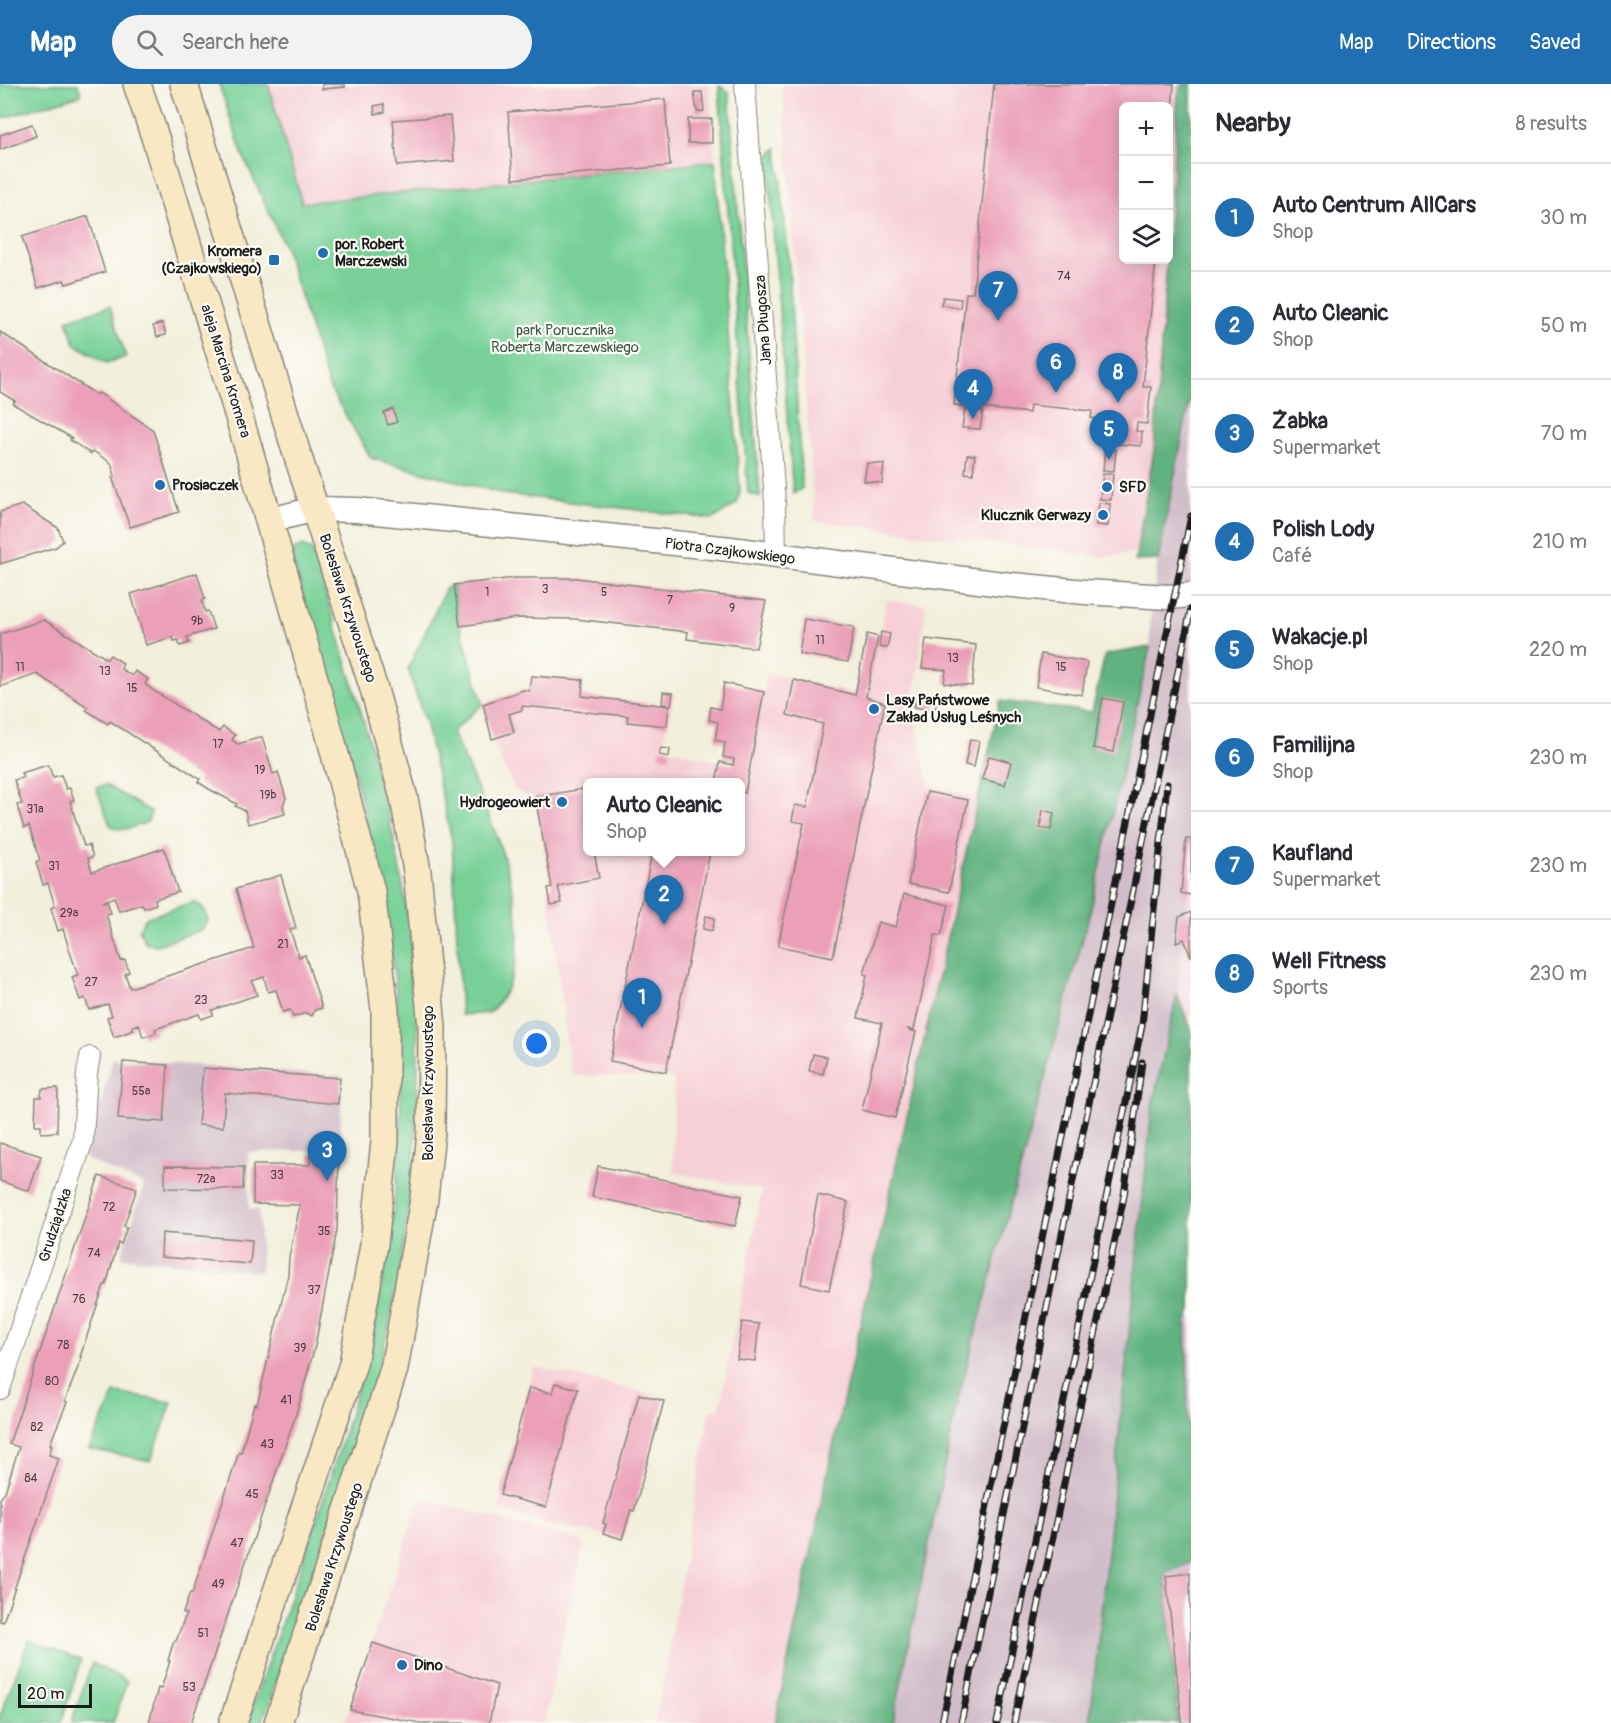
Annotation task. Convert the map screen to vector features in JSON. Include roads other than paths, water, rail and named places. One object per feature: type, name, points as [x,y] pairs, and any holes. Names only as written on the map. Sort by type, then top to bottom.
[{"type":"main road","name":"aleja Marcina Kromera","points":[[137,84],[159,148],[270,520]]},
{"type":"main road","points":[[184,84],[316,510]]},
{"type":"main road","name":"Bolesława Krzywoustego","points":[[278,1723],[394,1369],[424,1199],[431,1132],[432,1027],[417,871],[404,798],[374,689],[316,510]]},
{"type":"main road","points":[[232,1723],[353,1364],[374,1244],[385,1141],[385,1010],[371,891],[270,520]]},
{"type":"street","name":"Jana Długosza","points":[[746,84],[775,503],[776,556]]},
{"type":"street","name":"Piotra Czajkowskiego","points":[[270,520],[316,510],[381,512],[731,549],[1085,592],[1168,597],[1191,596]]},
{"type":"street","name":"Grudziądzka","points":[[0,1389],[83,1140],[90,1057]]},
{"type":"railway","points":[[942,1723],[1191,516]]},
{"type":"railway","points":[[961,1723],[1191,609]]},
{"type":"railway","points":[[997,1723],[1142,1025],[1167,784]]},
{"type":"railway","points":[[1014,1723],[1124,1196],[1142,1062]]},
{"type":"place","name":"por. Robert Marczewski","points":[[323,253]]},
{"type":"place","name":"Kromera (Czajkowskiego)","points":[[274,260]]},
{"type":"place","name":"Kaufland","points":[[998,321]]},
{"type":"place","name":"Familijna","points":[[1056,393]]},
{"type":"place","name":"Well Fitness","points":[[1118,403]]},
{"type":"place","name":"Polish Lody","points":[[973,419]]},
{"type":"place","name":"Wakacje.pl","points":[[1109,460]]},
{"type":"place","name":"Prosiaczek","points":[[160,485]]},
{"type":"place","name":"SFD","points":[[1107,487]]},
{"type":"place","name":"Klucznik Gerwazy","points":[[1103,515]]},
{"type":"place","name":"Lasy Państwowe Zakład Usług Leśnych","points":[[874,709]]},
{"type":"place","name":"Hydrogeowiert","points":[[562,802]]},
{"type":"place","name":"Auto Cleanic","points":[[664,925]]},
{"type":"place","name":"Auto Centrum AllCars","points":[[642,1028]]},
{"type":"place","name":"Żabka","points":[[327,1181]]},
{"type":"place","name":"Dino","points":[[402,1665]]},
{"type":"park label","name":"park Porucznika Roberta Marczewskiego","points":[[565,338]]}]
